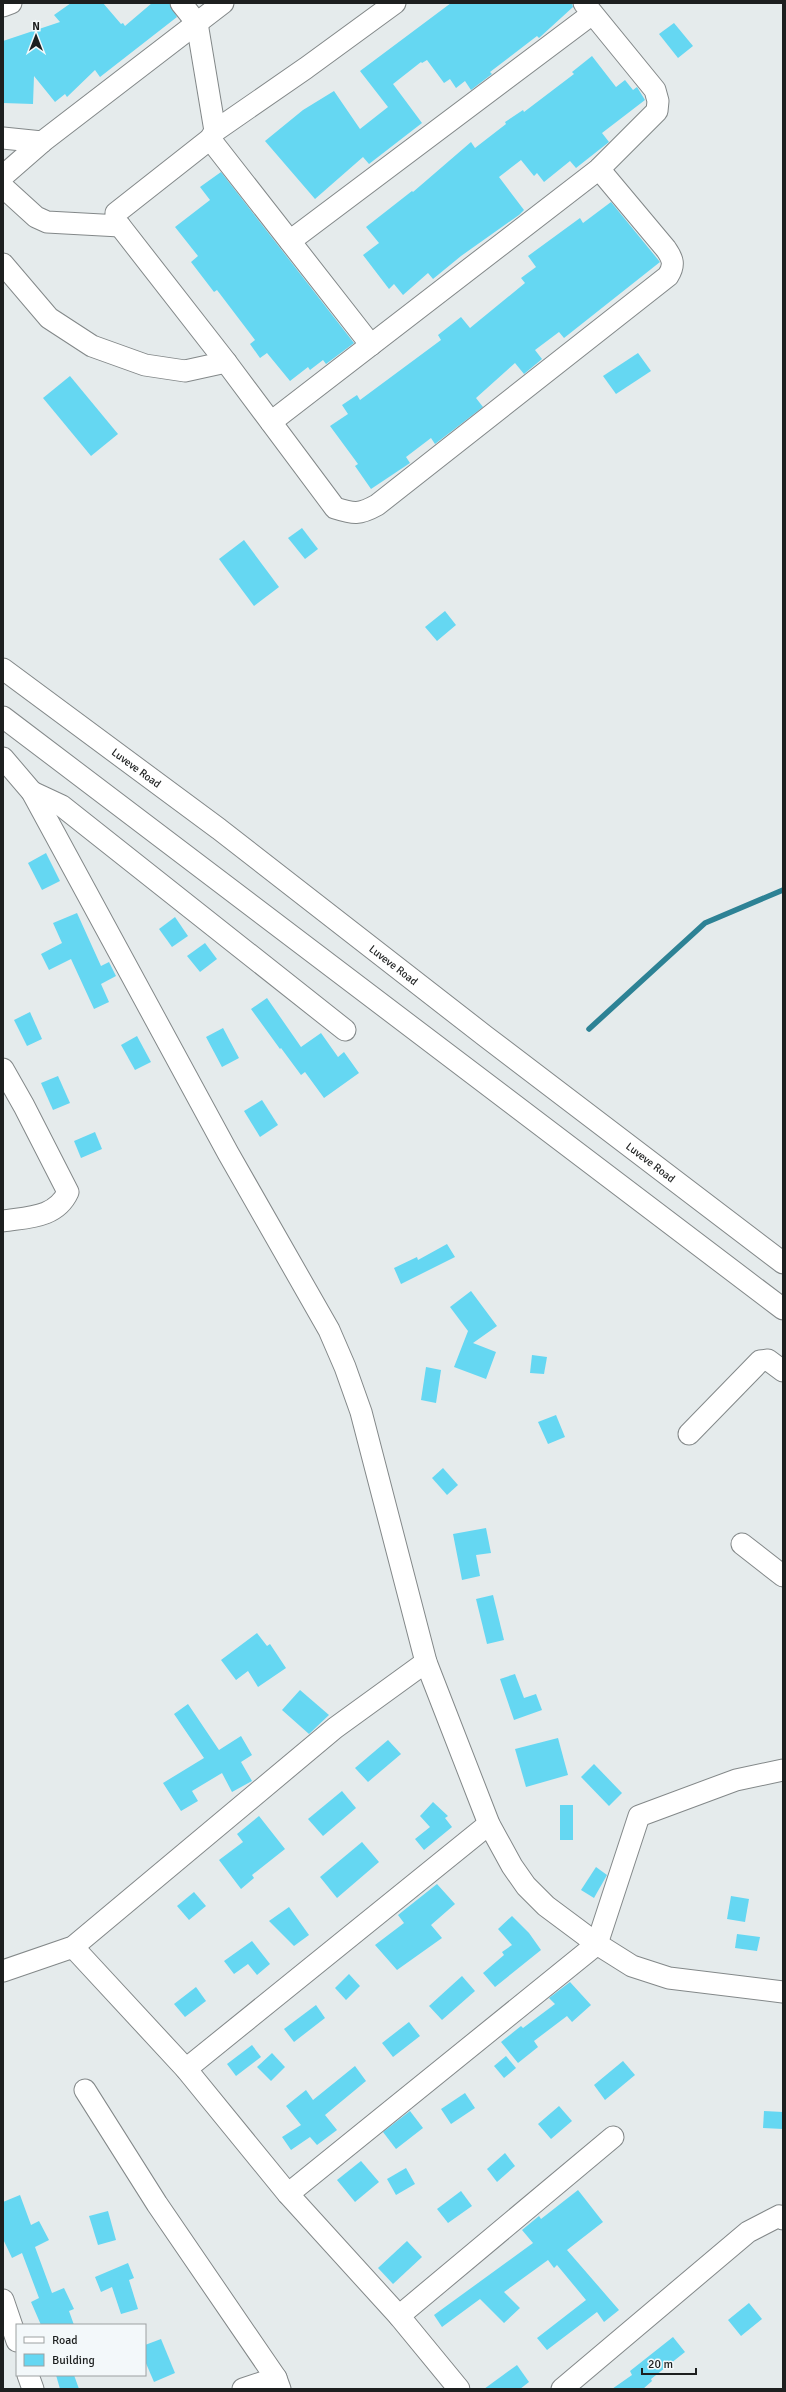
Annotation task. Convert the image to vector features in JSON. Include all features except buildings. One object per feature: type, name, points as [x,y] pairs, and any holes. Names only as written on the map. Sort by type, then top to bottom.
[{"type":"street","points":[[3,6],[11,3]]},
{"type":"street","points":[[181,3],[197,23],[213,135],[290,241],[371,345]]},
{"type":"street","points":[[3,176],[42,142],[223,3]]},
{"type":"street","points":[[394,3],[213,135],[116,213],[116,221],[226,362],[335,508],[349,513],[363,513],[377,506],[668,276],[673,268],[672,258],[666,248],[599,169]]},
{"type":"street","points":[[271,422],[599,169],[657,111],[658,101],[655,90],[588,9],[290,241]]},
{"type":"street","points":[[3,138],[42,142]]},
{"type":"street","points":[[3,186],[36,217],[47,222],[120,226]]},
{"type":"street","points":[[3,264],[49,318],[92,346],[145,365],[185,371],[226,362]]},
{"type":"street","name":"Luveve Road","points":[[3,669],[219,829],[484,1036],[783,1263]]},
{"type":"street","points":[[3,717],[783,1309]]},
{"type":"street","points":[[5,765],[32,792],[228,1153],[329,1330],[346,1367],[360,1412],[426,1662],[488,1824],[512,1866],[526,1886],[546,1906],[597,1944],[632,1966],[669,1978],[783,1992]]},
{"type":"street","points":[[32,792],[62,806],[345,1030]]},
{"type":"street","points":[[3,1069],[24,1106],[68,1192],[63,1203],[48,1213],[3,1221]]},
{"type":"street","points":[[690,1434],[760,1361],[768,1360],[783,1371]]},
{"type":"street","points":[[742,1544],[783,1576]]},
{"type":"street","points":[[3,1971],[73,1947],[335,1728],[426,1662]]},
{"type":"street","points":[[288,2194],[597,1944],[639,1816],[736,1780],[783,1770]]},
{"type":"street","points":[[186,2069],[488,1824]]},
{"type":"street","points":[[73,1947],[186,2069],[288,2194],[399,2316],[459,2389]]},
{"type":"street","points":[[85,2090],[157,2204],[278,2383],[243,2389]]},
{"type":"street","points":[[399,2316],[613,2137]]},
{"type":"street","points":[[562,2389],[748,2232],[779,2216],[783,2219]]},
{"type":"street","points":[[3,2300],[16,2338]]},
{"type":"street","points":[[28,2376],[33,2389]]},
{"type":"waterway","points":[[589,1029],[705,923],[783,890]]}]
